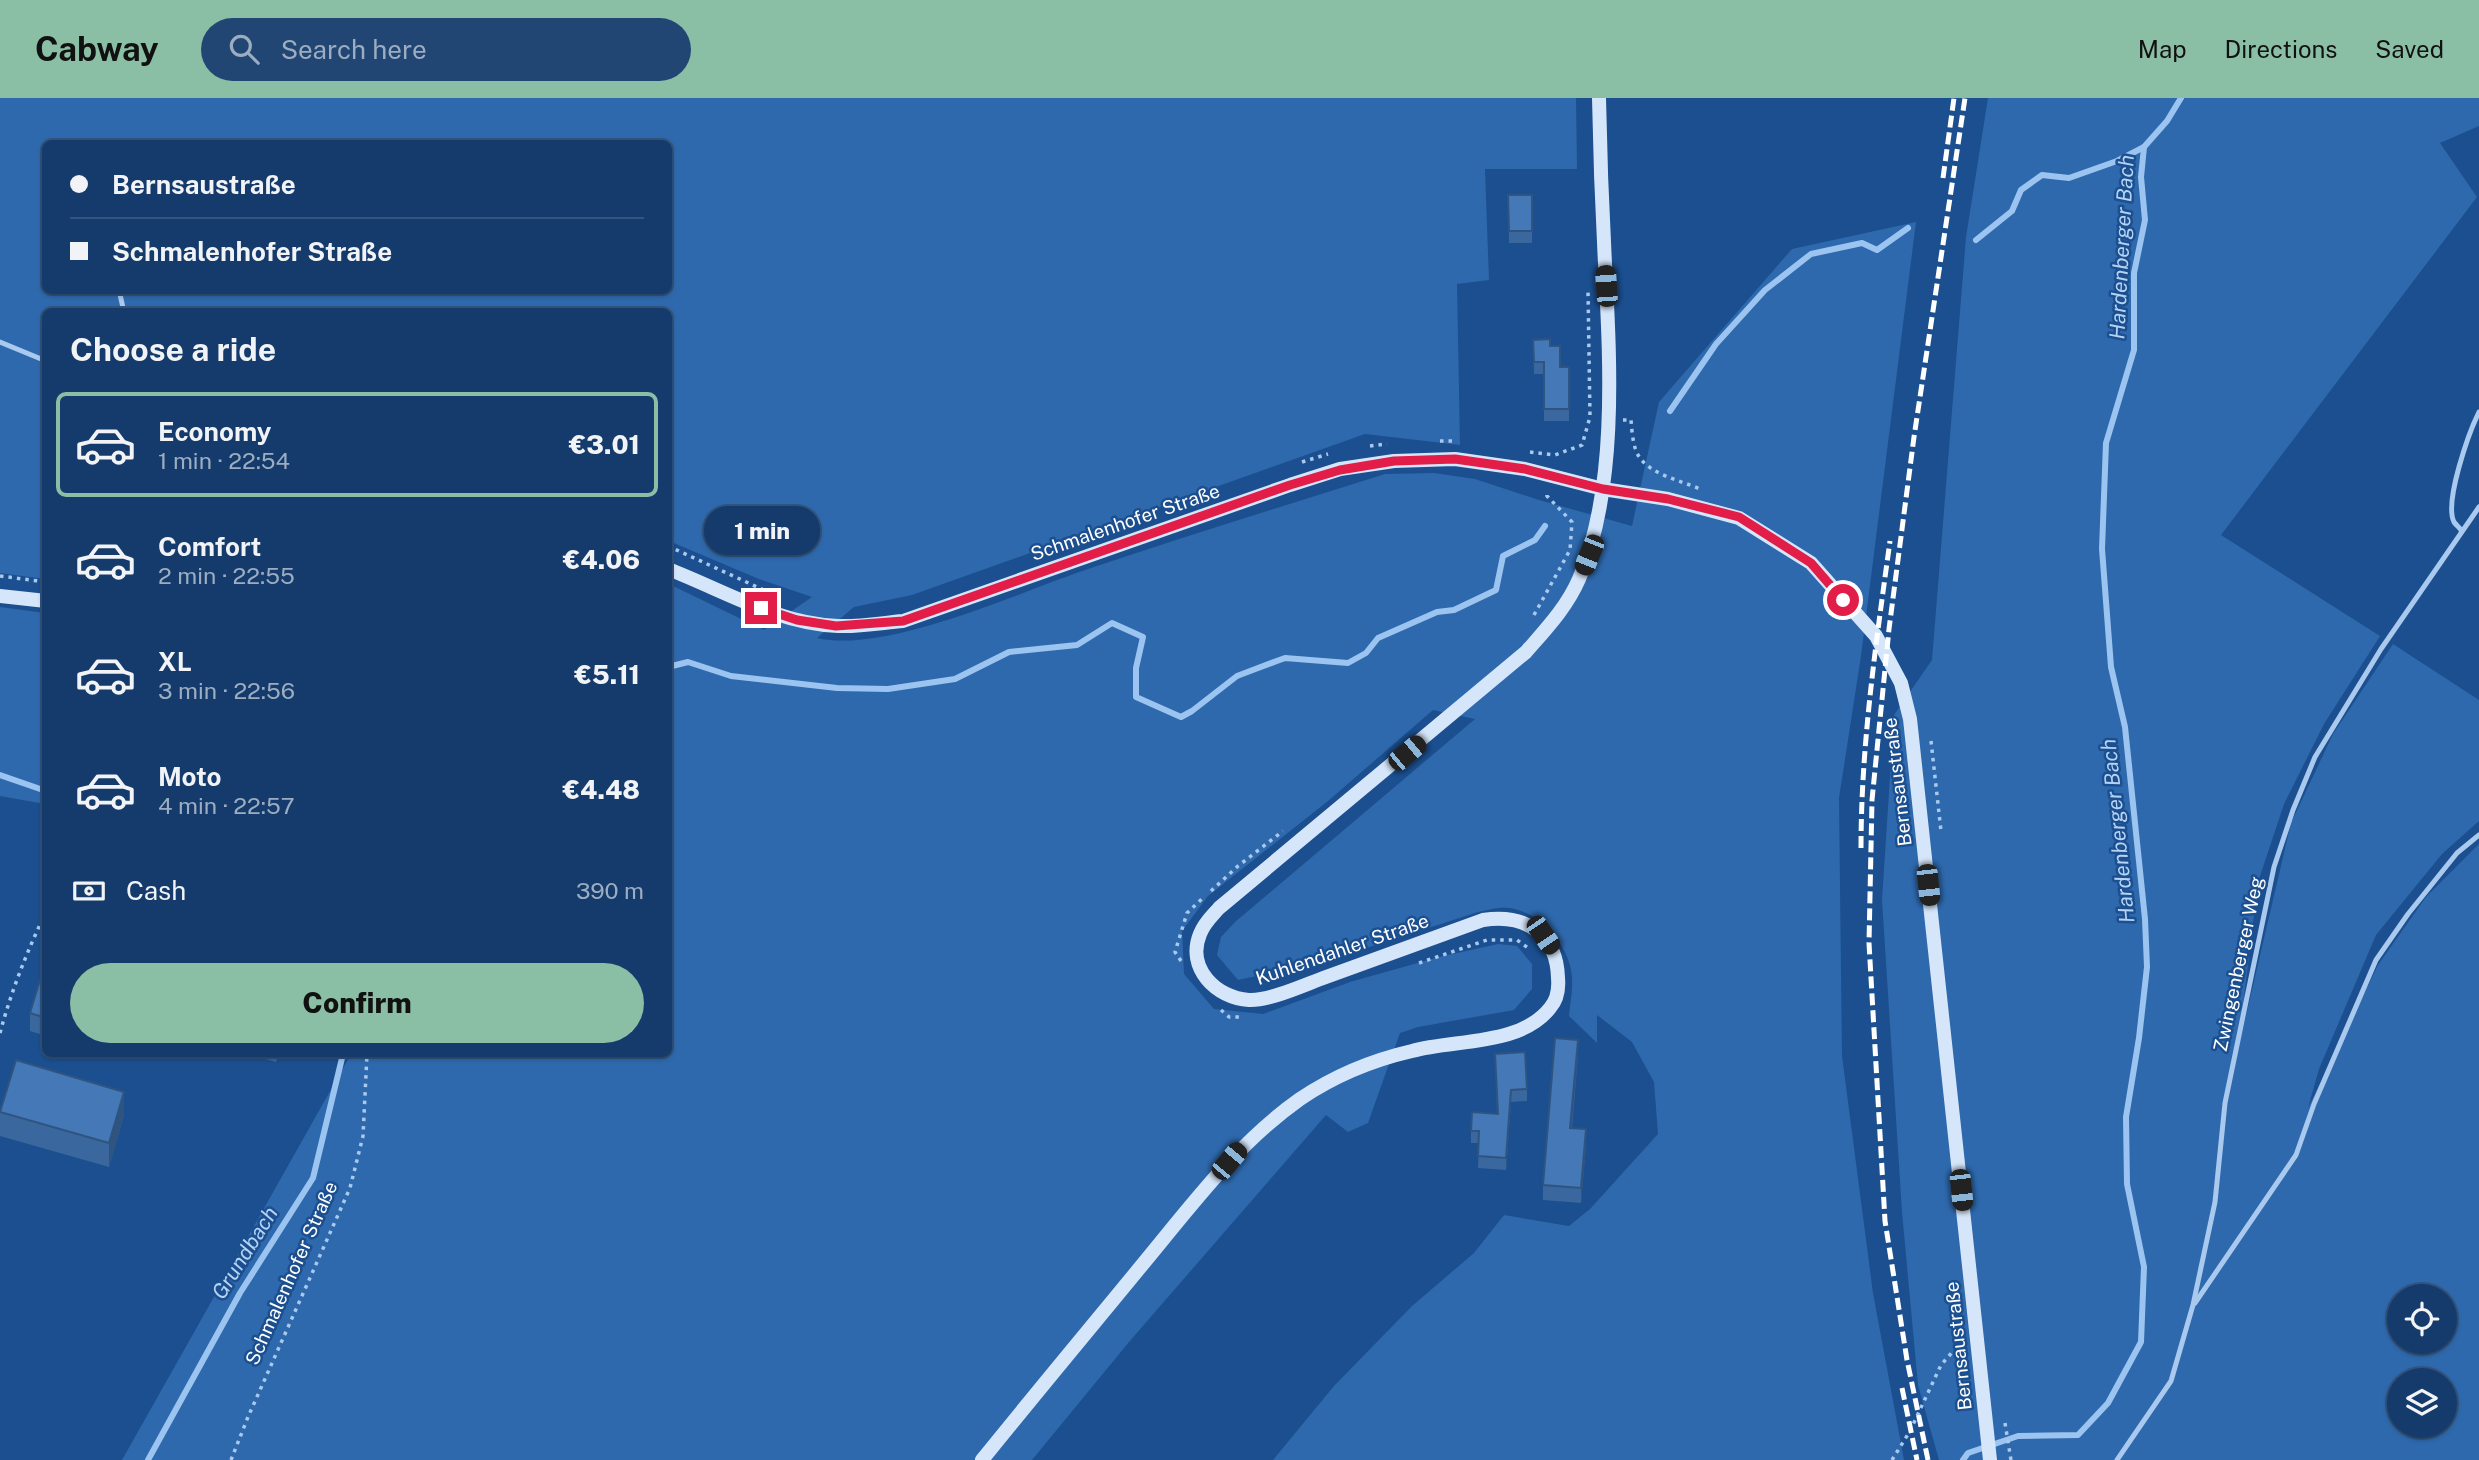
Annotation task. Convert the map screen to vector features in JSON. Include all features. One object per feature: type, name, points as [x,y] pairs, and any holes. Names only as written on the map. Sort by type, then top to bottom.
[{"type":"main road","name":"Kuhlendahler Straße","points":[[982,1460],[1243,1144],[1270,1120],[1322,1086],[1354,1070],[1411,1051],[1522,1031],[1538,1021],[1552,1006],[1559,988],[1558,962],[1552,948],[1543,935],[1515,920],[1501,917],[1483,920],[1311,983],[1252,1000],[1233,998],[1212,986],[1198,962],[1197,950],[1200,934],[1208,920],[1220,908],[1526,652],[1562,610],[1578,582],[1589,555],[1603,489],[1611,383],[1599,98]]},
{"type":"main road","name":"Schmalenhofer Straße","points":[[672,571],[797,620],[836,626],[868,625],[903,621],[1290,485],[1340,470],[1394,461],[1455,459],[1525,469],[1603,489]]},
{"type":"main road","name":"Bernsaustraße","points":[[1603,489],[1668,499],[1739,517],[1811,563],[1876,636],[1901,683],[1910,719],[1990,1460]]},
{"type":"main road","points":[[0,596],[42,601]]},
{"type":"lane","points":[[0,342],[42,359]]},
{"type":"lane","points":[[2461,530],[2453,521],[2452,504],[2457,474],[2471,428],[2479,412]]},
{"type":"lane","name":"Zwingenberger Weg","points":[[2117,1460],[2171,1381],[2193,1305],[2215,1202],[2225,1103],[2274,867],[2293,810],[2315,757],[2388,638],[2479,507]]},
{"type":"lane","points":[[2193,1305],[2296,1155],[2314,1104],[2376,960],[2408,914],[2457,853],[2479,835]]},
{"type":"path","points":[[1530,452],[1555,455],[1582,445],[1590,417],[1631,420],[1633,439],[1640,458],[1653,469],[1701,489]]},
{"type":"path","points":[[1428,442],[1465,442]]},
{"type":"path","points":[[1368,446],[1392,443]]},
{"type":"path","points":[[1296,464],[1334,453]]},
{"type":"path","points":[[672,548],[774,594]]},
{"type":"path","points":[[0,576],[42,581]]},
{"type":"path","points":[[1929,734],[1941,831]]},
{"type":"path","points":[[0,1033],[26,956],[42,921]]},
{"type":"path","name":"Schmalenhofer Straße","points":[[231,1460],[350,1188],[363,1136],[367,1057]]},
{"type":"path","points":[[1892,1460],[1910,1431],[1941,1365],[1965,1337],[1976,1329]]},
{"type":"path","points":[[2006,1432],[2011,1460]]},
{"type":"shaded area","points":[[0,98],[1576,98],[1577,169],[1485,169],[1489,280],[1457,284],[1460,445],[1365,434],[912,595],[854,607],[817,638],[846,641],[880,637],[954,618],[1091,568],[1385,474],[1434,473],[1475,479],[1632,526],[1659,402],[1792,249],[1916,222],[1861,656],[1839,798],[1842,1056],[1873,1293],[1904,1460],[1273,1460],[1334,1386],[1412,1306],[1474,1253],[1504,1215],[1569,1226],[1590,1209],[1658,1134],[1654,1082],[1632,1042],[1597,1015],[1597,1043],[1569,1016],[1572,977],[1565,952],[1548,929],[1526,913],[1500,908],[1478,912],[1326,961],[1238,980],[1217,955],[1221,937],[1235,922],[1475,719],[1433,710],[1328,801],[1208,896],[1182,931],[1184,974],[1214,1009],[1263,1014],[1350,982],[1498,944],[1517,946],[1532,964],[1532,989],[1514,1010],[1418,1027],[1400,1033],[1368,1123],[1348,1132],[1326,1115],[1129,1342],[1032,1460],[122,1460],[349,1057],[672,1057],[672,585],[764,630],[812,597],[759,579],[672,542],[672,308],[42,308],[42,579],[0,573]]},
{"type":"shaded area","points":[[1988,98],[2479,98],[2479,126],[2440,143],[2477,197],[2221,535],[2380,636],[2324,724],[2284,804],[2258,882],[2237,1054],[2291,823],[2333,734],[2393,644],[2479,700],[2479,821],[2442,854],[2376,935],[2319,1069],[2308,1108],[2378,965],[2426,897],[2479,844],[2479,1460],[1939,1460],[1918,1385],[1902,1212],[1882,900],[1894,715],[1932,660],[1966,237]]},
{"type":"shaded area","points":[[0,607],[42,613],[42,803],[0,796]]},
{"type":"building","points":[[1508,195],[1532,195],[1532,231],[1509,231]]},
{"type":"building","points":[[1550,339],[1550,346],[1560,346],[1560,367],[1569,367],[1569,409],[1544,409],[1544,362],[1534,362],[1533,340]]},
{"type":"building","points":[[42,974],[42,1017],[30,1013]]},
{"type":"building","points":[[1555,1038],[1578,1040],[1570,1128],[1586,1129],[1581,1188],[1543,1185]]},
{"type":"building","points":[[1525,1052],[1527,1089],[1511,1090],[1506,1158],[1478,1156],[1479,1131],[1471,1131],[1472,1112],[1498,1114],[1495,1054]]},
{"type":"building","points":[[16,1060],[124,1092],[109,1143],[0,1112]]},
{"type":"waterway","name":"Hardenberger Bach","points":[[1963,1460],[1968,1453],[2018,1436],[2078,1435],[2108,1403],[2141,1342],[2144,1267],[2127,1184],[2126,1117],[2147,967],[2145,919],[2125,727],[2111,667],[2102,549],[2106,443],[2134,350],[2134,273],[2145,220],[2141,177],[2144,147],[2167,121],[2181,98]]},
{"type":"waterway","points":[[1976,240],[2012,211],[2021,190],[2042,175],[2069,178],[2117,161],[2144,147]]},
{"type":"waterway","points":[[1670,411],[1716,344],[1765,290],[1811,254],[1862,243],[1877,250],[1908,228]]},
{"type":"waterway","points":[[672,666],[688,662],[731,676],[837,688],[888,689],[955,679],[1009,652],[1077,645],[1112,623],[1143,637],[1136,668],[1136,697],[1181,717],[1237,676],[1285,658],[1348,663],[1366,653],[1378,638],[1437,612],[1454,610],[1496,590],[1503,556],[1535,540],[1545,526]]},
{"type":"waterway","points":[[0,775],[42,790]]},
{"type":"waterway","name":"Grundbach","points":[[148,1460],[240,1293],[313,1178],[342,1057]]},
{"type":"railway","points":[[1943,178],[1954,98]]},
{"type":"railway","points":[[1928,1460],[1907,1360],[1885,1221],[1869,943],[1872,800],[1889,629],[1914,437],[1965,98]]},
{"type":"railway","points":[[1861,848],[1866,732],[1890,541]]},
{"type":"railway","points":[[1902,1388],[1917,1460]]},
{"type":"route","points":[[761,608],[797,620],[836,626],[903,621],[1290,485],[1340,470],[1394,461],[1455,459],[1525,469],[1603,489],[1668,499],[1739,517],[1811,563],[1843,600]]}]
